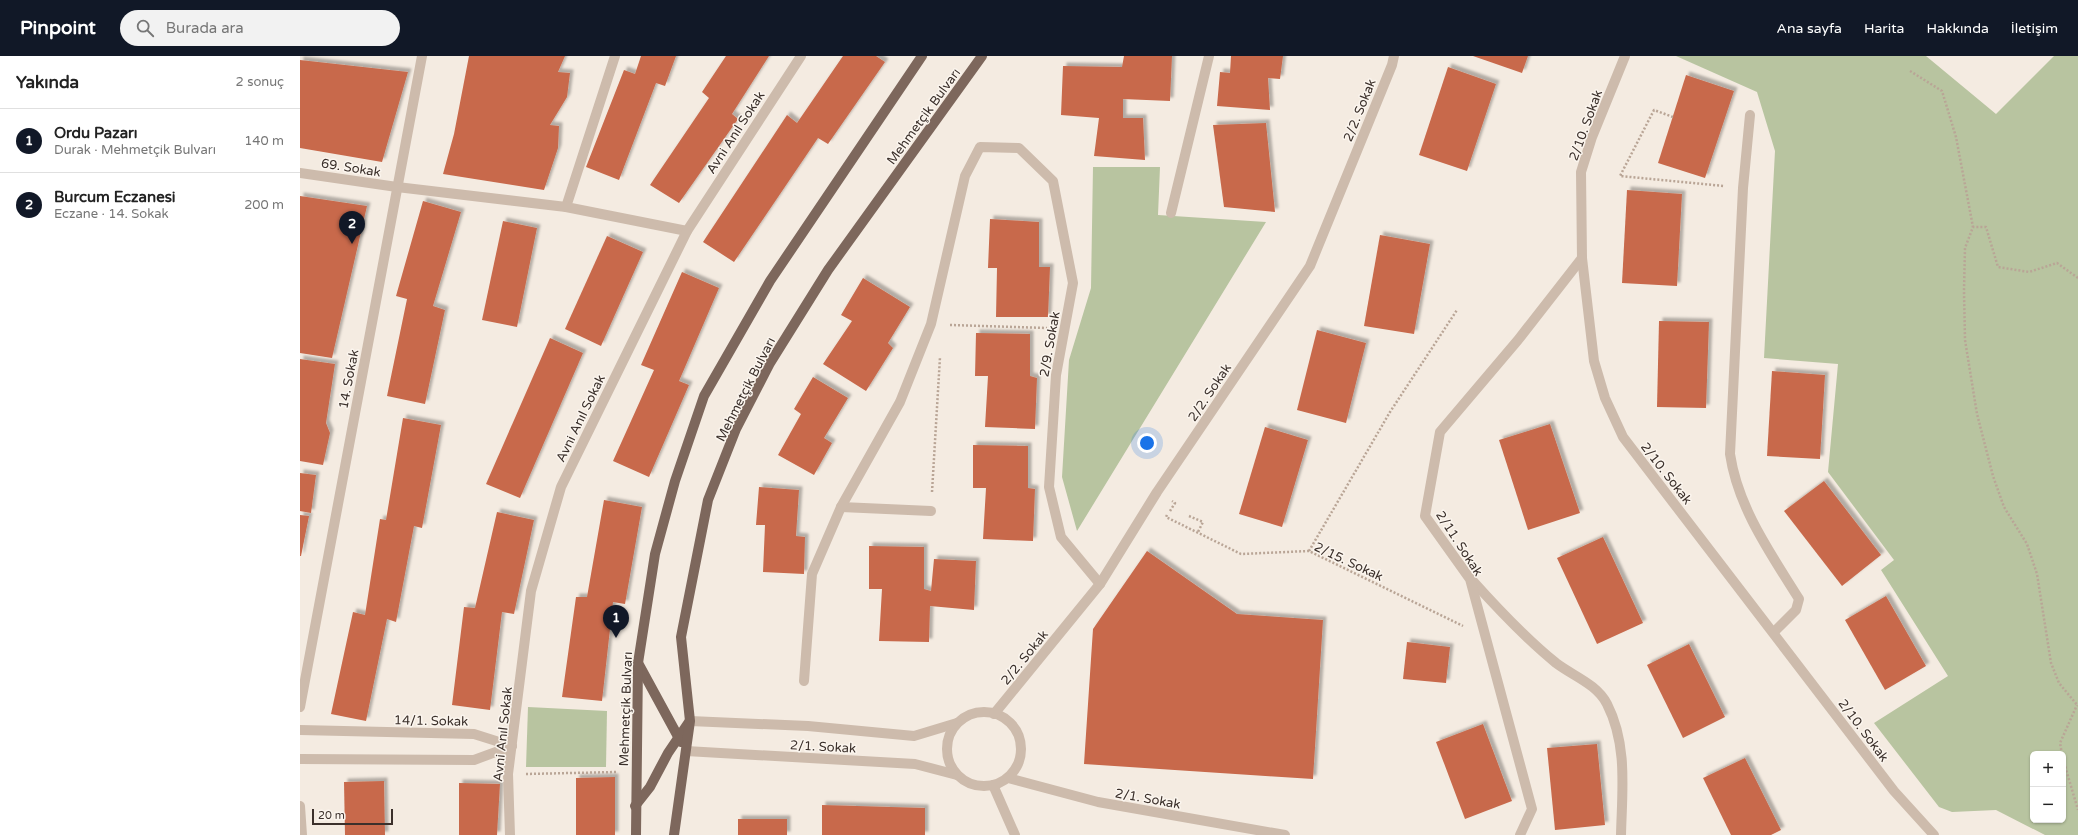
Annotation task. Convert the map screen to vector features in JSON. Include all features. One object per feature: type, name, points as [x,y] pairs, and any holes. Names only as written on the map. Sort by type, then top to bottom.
[{"type":"main road","name":"Mehmetçik Bulvarı","points":[[636,835],[635,806],[638,663],[655,554],[675,481],[704,396],[770,281],[922,56]]},
{"type":"main road","name":"Mehmetçik Bulvarı","points":[[674,835],[690,721],[681,637],[708,500],[736,430],[770,363],[828,270],[982,56]]},
{"type":"main road","points":[[638,663],[686,751]]},
{"type":"main road","points":[[635,806],[650,787],[668,754],[690,721]]},
{"type":"street","name":"14. Sokak","points":[[300,707],[422,56]]},
{"type":"street","points":[[566,206],[615,56]]},
{"type":"street","name":"Avni Anıl Sokak","points":[[510,835],[508,774],[531,591],[561,488],[687,231],[801,56]]},
{"type":"street","points":[[1171,213],[1209,56]]},
{"type":"street","name":"2/2. Sokak","points":[[994,714],[1100,584],[1157,492],[1310,266],[1392,65],[1394,56]]},
{"type":"street","name":"2/10. Sokak","points":[[1625,56],[1592,137],[1581,172],[1582,258],[1594,361],[1605,398],[1623,437],[1774,632],[1894,791],[1934,835]]},
{"type":"street","points":[[1750,114],[1743,188],[1730,454],[1732,468],[1753,525],[1799,599],[1796,610],[1774,632]]},
{"type":"street","name":"2/9. Sokak","points":[[931,324],[965,176],[980,147],[1019,148],[1053,181],[1073,283],[1056,375],[1049,487],[1061,536],[1100,584]]},
{"type":"street","name":"69. Sokak","points":[[300,173],[397,187],[566,206],[687,231]]},
{"type":"street","name":"2/11. Sokak","points":[[1520,835],[1532,809],[1470,579],[1425,516],[1440,432],[1518,340],[1582,258]]},
{"type":"street","points":[[804,681],[812,574],[841,507],[900,402],[931,324]]},
{"type":"street","points":[[841,507],[931,511]]},
{"type":"street","points":[[1470,579],[1517,629],[1557,663],[1590,685],[1607,703],[1621,745],[1623,786],[1621,835]]},
{"type":"street","points":[[975,714],[994,714],[1013,726],[1020,742],[1020,758],[1015,769],[1008,778],[993,785],[973,785],[957,775],[950,765],[947,754],[949,738],[957,723],[975,714]]},
{"type":"street","name":"2/1. Sokak","points":[[690,721],[808,726],[914,736],[957,723]]},
{"type":"street","name":"14/1. Sokak","points":[[300,730],[474,734],[512,746]]},
{"type":"street","points":[[300,759],[474,760],[512,746]]},
{"type":"street","name":"2/1. Sokak","points":[[686,751],[915,764],[957,775]]},
{"type":"street","name":"2/1. Sokak","points":[[1008,778],[1098,802],[1285,835]]},
{"type":"street","points":[[993,785],[1015,835]]},
{"type":"street","points":[[300,806],[302,835]]},
{"type":"path","points":[[1910,71],[1942,91],[1956,137],[1972,227],[1965,248],[1965,340],[1978,414],[1993,476],[2002,501],[2027,544],[2037,574],[2051,663],[2059,683],[2077,706],[2060,743],[2061,751]]},
{"type":"path","points":[[1673,116],[1654,110],[1620,176],[1743,188]]},
{"type":"path","points":[[1972,227],[1986,227],[1998,267],[2029,272],[2057,263],[2078,278]]},
{"type":"path","points":[[1309,551],[1390,412],[1456,310]]},
{"type":"path","points":[[931,324],[1030,328]]},
{"type":"path","points":[[931,511],[940,355]]},
{"type":"path","name":"2/15. Sokak","points":[[1157,492],[1175,503],[1166,517],[1241,554],[1309,551],[1487,638]]},
{"type":"path","points":[[1189,516],[1203,522],[1198,532]]},
{"type":"path","points":[[2066,769],[2078,810]]},
{"type":"path","points":[[508,774],[636,772]]},
{"type":"green space","points":[[1676,56],[1926,56],[1996,114],[2054,56],[2078,56],[2078,835],[2045,835],[1996,810],[1952,812],[1939,807],[1874,723],[1948,676],[1881,570],[1894,560],[1828,472],[1838,364],[1764,358],[1775,151],[1757,92]]},
{"type":"green space","points":[[1093,167],[1160,167],[1158,215],[1266,222],[1077,531],[1062,477],[1069,360],[1091,288]]},
{"type":"green space","points":[[528,707],[607,711],[606,767],[526,767]]},
{"type":"building","points":[[469,56],[565,56],[558,72],[570,73],[567,97],[550,125],[559,126],[558,148],[544,190],[443,174],[454,134]]},
{"type":"building","points":[[641,56],[676,56],[665,86],[656,83],[619,180],[586,167],[624,70],[635,74]]},
{"type":"building","points":[[726,56],[769,56],[732,114],[738,119],[679,203],[650,185],[709,98],[702,92]]},
{"type":"building","points":[[843,56],[876,56],[885,62],[828,144],[818,138],[734,262],[703,242],[787,115],[797,123]]},
{"type":"building","points":[[1124,56],[1172,56],[1170,101],[1123,99],[1123,118],[1143,118],[1145,160],[1094,156],[1099,118],[1061,115],[1063,66],[1122,67]]},
{"type":"building","points":[[1231,56],[1283,56],[1280,79],[1268,78],[1270,110],[1217,106],[1220,72],[1230,73]]},
{"type":"building","points":[[1473,56],[1528,56],[1522,73]]},
{"type":"building","points":[[300,60],[408,72],[382,162],[300,148]]},
{"type":"building","points":[[1448,67],[1496,84],[1467,171],[1419,155]]},
{"type":"building","points":[[1686,75],[1734,91],[1705,178],[1658,163]]},
{"type":"building","points":[[1266,123],[1275,212],[1224,207],[1213,125]]},
{"type":"building","points":[[1627,190],[1682,194],[1677,286],[1622,283]]},
{"type":"building","points":[[300,196],[367,206],[332,358],[300,353]]},
{"type":"building","points":[[423,201],[461,212],[433,306],[445,310],[425,404],[387,396],[407,299],[396,296]]},
{"type":"building","points":[[990,219],[1039,222],[1039,267],[1050,267],[1048,317],[996,317],[997,268],[988,268]]},
{"type":"building","points":[[503,221],[537,228],[517,327],[482,320]]},
{"type":"building","points":[[1380,235],[1430,244],[1414,334],[1364,326]]},
{"type":"building","points":[[607,236],[643,252],[601,346],[565,329]]},
{"type":"building","points":[[682,272],[719,288],[679,381],[689,385],[649,477],[613,461],[654,370],[641,365]]},
{"type":"building","points":[[863,278],[910,307],[888,343],[893,348],[866,391],[823,364],[852,321],[841,315]]},
{"type":"building","points":[[1659,321],[1709,322],[1706,408],[1657,407]]},
{"type":"building","points":[[1317,330],[1366,343],[1346,423],[1297,410]]},
{"type":"building","points":[[976,333],[1030,334],[1030,376],[1037,378],[1035,429],[985,427],[988,376],[975,376]]},
{"type":"building","points":[[550,338],[583,353],[520,498],[486,484]]},
{"type":"building","points":[[300,359],[335,364],[326,423],[330,433],[323,465],[300,461]]},
{"type":"building","points":[[1772,371],[1825,375],[1820,459],[1767,456]]},
{"type":"building","points":[[813,377],[848,398],[824,438],[832,443],[814,475],[778,455],[801,414],[794,409]]},
{"type":"building","points":[[403,418],[441,425],[422,528],[414,526],[396,622],[387,619],[366,721],[331,714],[353,612],[365,615],[380,519],[386,520]]},
{"type":"building","points":[[1550,424],[1580,513],[1528,530],[1499,440]]},
{"type":"building","points":[[1265,427],[1308,440],[1282,527],[1239,514]]},
{"type":"building","points":[[973,445],[1028,446],[1028,488],[1035,489],[1033,541],[983,539],[986,488],[973,488]]},
{"type":"building","points":[[300,473],[316,475],[311,513],[300,511]]},
{"type":"building","points":[[1824,481],[1881,555],[1842,586],[1784,511]]},
{"type":"building","points":[[759,487],[799,490],[796,536],[805,537],[804,574],[763,572],[765,525],[756,525]]},
{"type":"building","points":[[604,500],[642,507],[625,604],[613,602],[602,701],[562,697],[576,597],[587,597]]},
{"type":"building","points":[[497,512],[534,520],[514,614],[502,612],[490,710],[452,705],[464,607],[475,608]]},
{"type":"building","points":[[300,515],[309,516],[301,556],[300,556]]},
{"type":"building","points":[[1603,537],[1643,623],[1597,644],[1557,558]]},
{"type":"building","points":[[869,546],[924,547],[924,589],[931,591],[934,559],[976,561],[974,610],[930,606],[929,642],[879,641],[882,589],[869,589]]},
{"type":"building","points":[[1147,551],[1237,614],[1323,620],[1313,779],[1084,764],[1093,629]]},
{"type":"building","points":[[1886,596],[1926,666],[1885,690],[1845,620]]},
{"type":"building","points":[[1407,642],[1450,647],[1446,683],[1403,679]]},
{"type":"building","points":[[1689,644],[1725,717],[1683,738],[1647,665]]},
{"type":"building","points":[[1483,724],[1512,801],[1465,819],[1436,742]]},
{"type":"building","points":[[1597,744],[1605,825],[1555,830],[1547,748]]},
{"type":"building","points":[[1745,758],[1781,830],[1771,835],[1731,835],[1703,778]]},
{"type":"building","points":[[615,777],[615,835],[576,835],[576,778]]},
{"type":"building","points":[[384,781],[385,835],[345,835],[344,782]]},
{"type":"building","points":[[459,783],[500,784],[497,835],[459,835]]},
{"type":"building","points":[[822,805],[925,808],[925,835],[822,835]]},
{"type":"building","points":[[738,819],[787,819],[787,835],[738,835]]},
{"type":"place","name":"Burcum Eczanesi","points":[[352,244]]},
{"type":"place","name":"Ordu Pazarı","points":[[616,638]]}]
